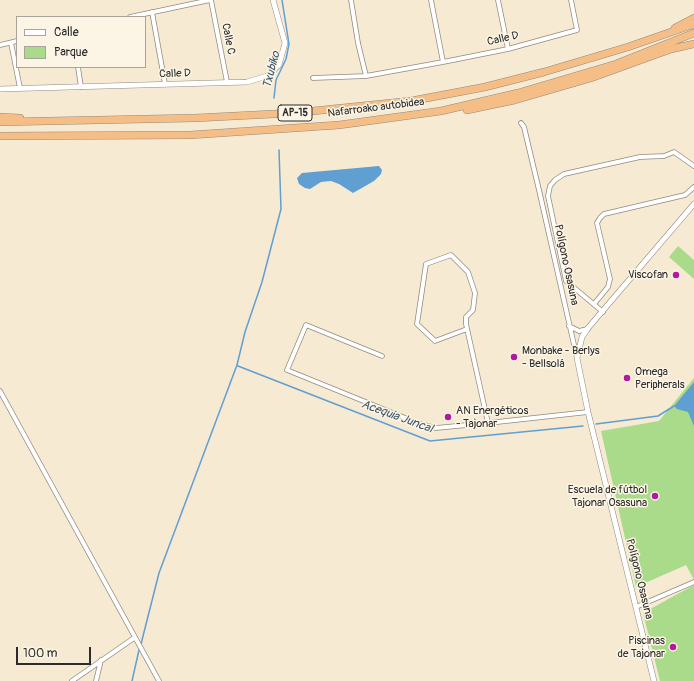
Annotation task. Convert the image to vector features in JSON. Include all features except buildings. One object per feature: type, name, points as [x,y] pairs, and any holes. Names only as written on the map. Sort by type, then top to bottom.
[{"type":"highway","points":[[672,31],[684,22],[694,18]]},
{"type":"highway","name":"Nafarroako autobidea","points":[[42,121],[195,118],[293,114],[411,101],[485,87],[538,74],[694,24]]},
{"type":"highway","name":"Nafarroako autobidea","points":[[0,136],[190,135],[339,125],[440,111],[518,93],[616,64],[694,34]]},
{"type":"highway","points":[[440,111],[468,110],[515,100],[590,78],[671,49],[694,44]]},
{"type":"highway","points":[[0,117],[42,121]]},
{"type":"highway","name":"AP-15","points":[[0,122],[42,121]]},
{"type":"street","points":[[134,16],[210,0]]},
{"type":"street","name":"Calle C","points":[[210,0],[227,82]]},
{"type":"street","name":"Calle D","points":[[0,89],[247,82],[267,76],[279,65],[285,43],[273,0]]},
{"type":"street","points":[[351,0],[358,43],[366,76]]},
{"type":"street","points":[[431,0],[443,62]]},
{"type":"street","points":[[498,0],[508,49]]},
{"type":"street","name":"Calle D","points":[[313,78],[366,76],[508,49],[578,30],[571,0]]},
{"type":"street","points":[[152,12],[164,84]]},
{"type":"street","points":[[0,45],[16,41]]},
{"type":"street","points":[[11,43],[20,88]]},
{"type":"street","points":[[78,68],[81,87]]},
{"type":"street","name":"Polígono Osasuna","points":[[521,123],[524,127],[588,412],[654,681]]},
{"type":"street","points":[[603,312],[566,281],[548,196],[550,186],[555,180],[564,174],[640,157],[664,156],[674,152],[694,166]]},
{"type":"street","points":[[594,304],[608,287],[610,279],[597,223],[600,218],[604,214],[684,195],[694,187]]},
{"type":"street","points":[[577,358],[580,342],[588,328],[694,204]]},
{"type":"street","points":[[467,329],[435,341],[417,324],[426,264],[451,255],[468,272],[475,293],[473,310],[466,317],[467,329],[488,423]]},
{"type":"street","points":[[382,356],[306,325],[287,370],[420,424],[436,428],[588,412]]},
{"type":"street","points":[[569,326],[579,331],[588,328]]},
{"type":"street","points":[[0,391],[134,638],[159,681]]},
{"type":"street","points":[[636,607],[694,582]]},
{"type":"street","points":[[72,681],[134,638]]},
{"type":"street","points":[[96,681],[101,660]]},
{"type":"green space","points":[[678,246],[694,260],[694,279],[669,257]]},
{"type":"green space","name":"Escuela de fútbol Tajonar Osasuna","points":[[694,378],[694,580],[686,565],[636,587],[601,431],[659,421]]},
{"type":"green space","name":"Piscinas de Tajonar","points":[[694,585],[694,681],[660,681],[643,613]]},
{"type":"water","points":[[379,166],[382,170],[381,174],[374,181],[353,193],[331,181],[321,182],[310,189],[305,188],[299,184],[297,178],[302,173]]},
{"type":"water","points":[[694,382],[694,426],[688,412],[677,409],[674,406]]},
{"type":"waterway","name":"Txubiko","points":[[274,98],[276,80],[286,59],[289,44],[282,0]]},
{"type":"waterway","name":"Acequia Juncal","points":[[141,644],[159,573],[237,365],[245,332],[262,282],[281,209],[279,150]]},
{"type":"waterway","name":"Acequia Juncal","points":[[238,366],[430,441],[583,426]]},
{"type":"waterway","name":"Acequia Juncal","points":[[596,424],[658,416],[674,406]]},
{"type":"waterway","name":"Acequia Juncal","points":[[132,681],[139,650]]},
{"type":"place","name":"Viscofan","points":[[676,275]]},
{"type":"place","name":"Monbake - Berlys - Bellsolá","points":[[514,357]]},
{"type":"place","name":"Omega Peripherals","points":[[627,378]]},
{"type":"place","name":"AN Energéticos - Tajonar","points":[[448,417]]},
{"type":"place","name":"Escuela de fútbol Tajonar Osasuna","points":[[655,496]]},
{"type":"place","name":"Piscinas de Tajonar","points":[[673,647]]}]
